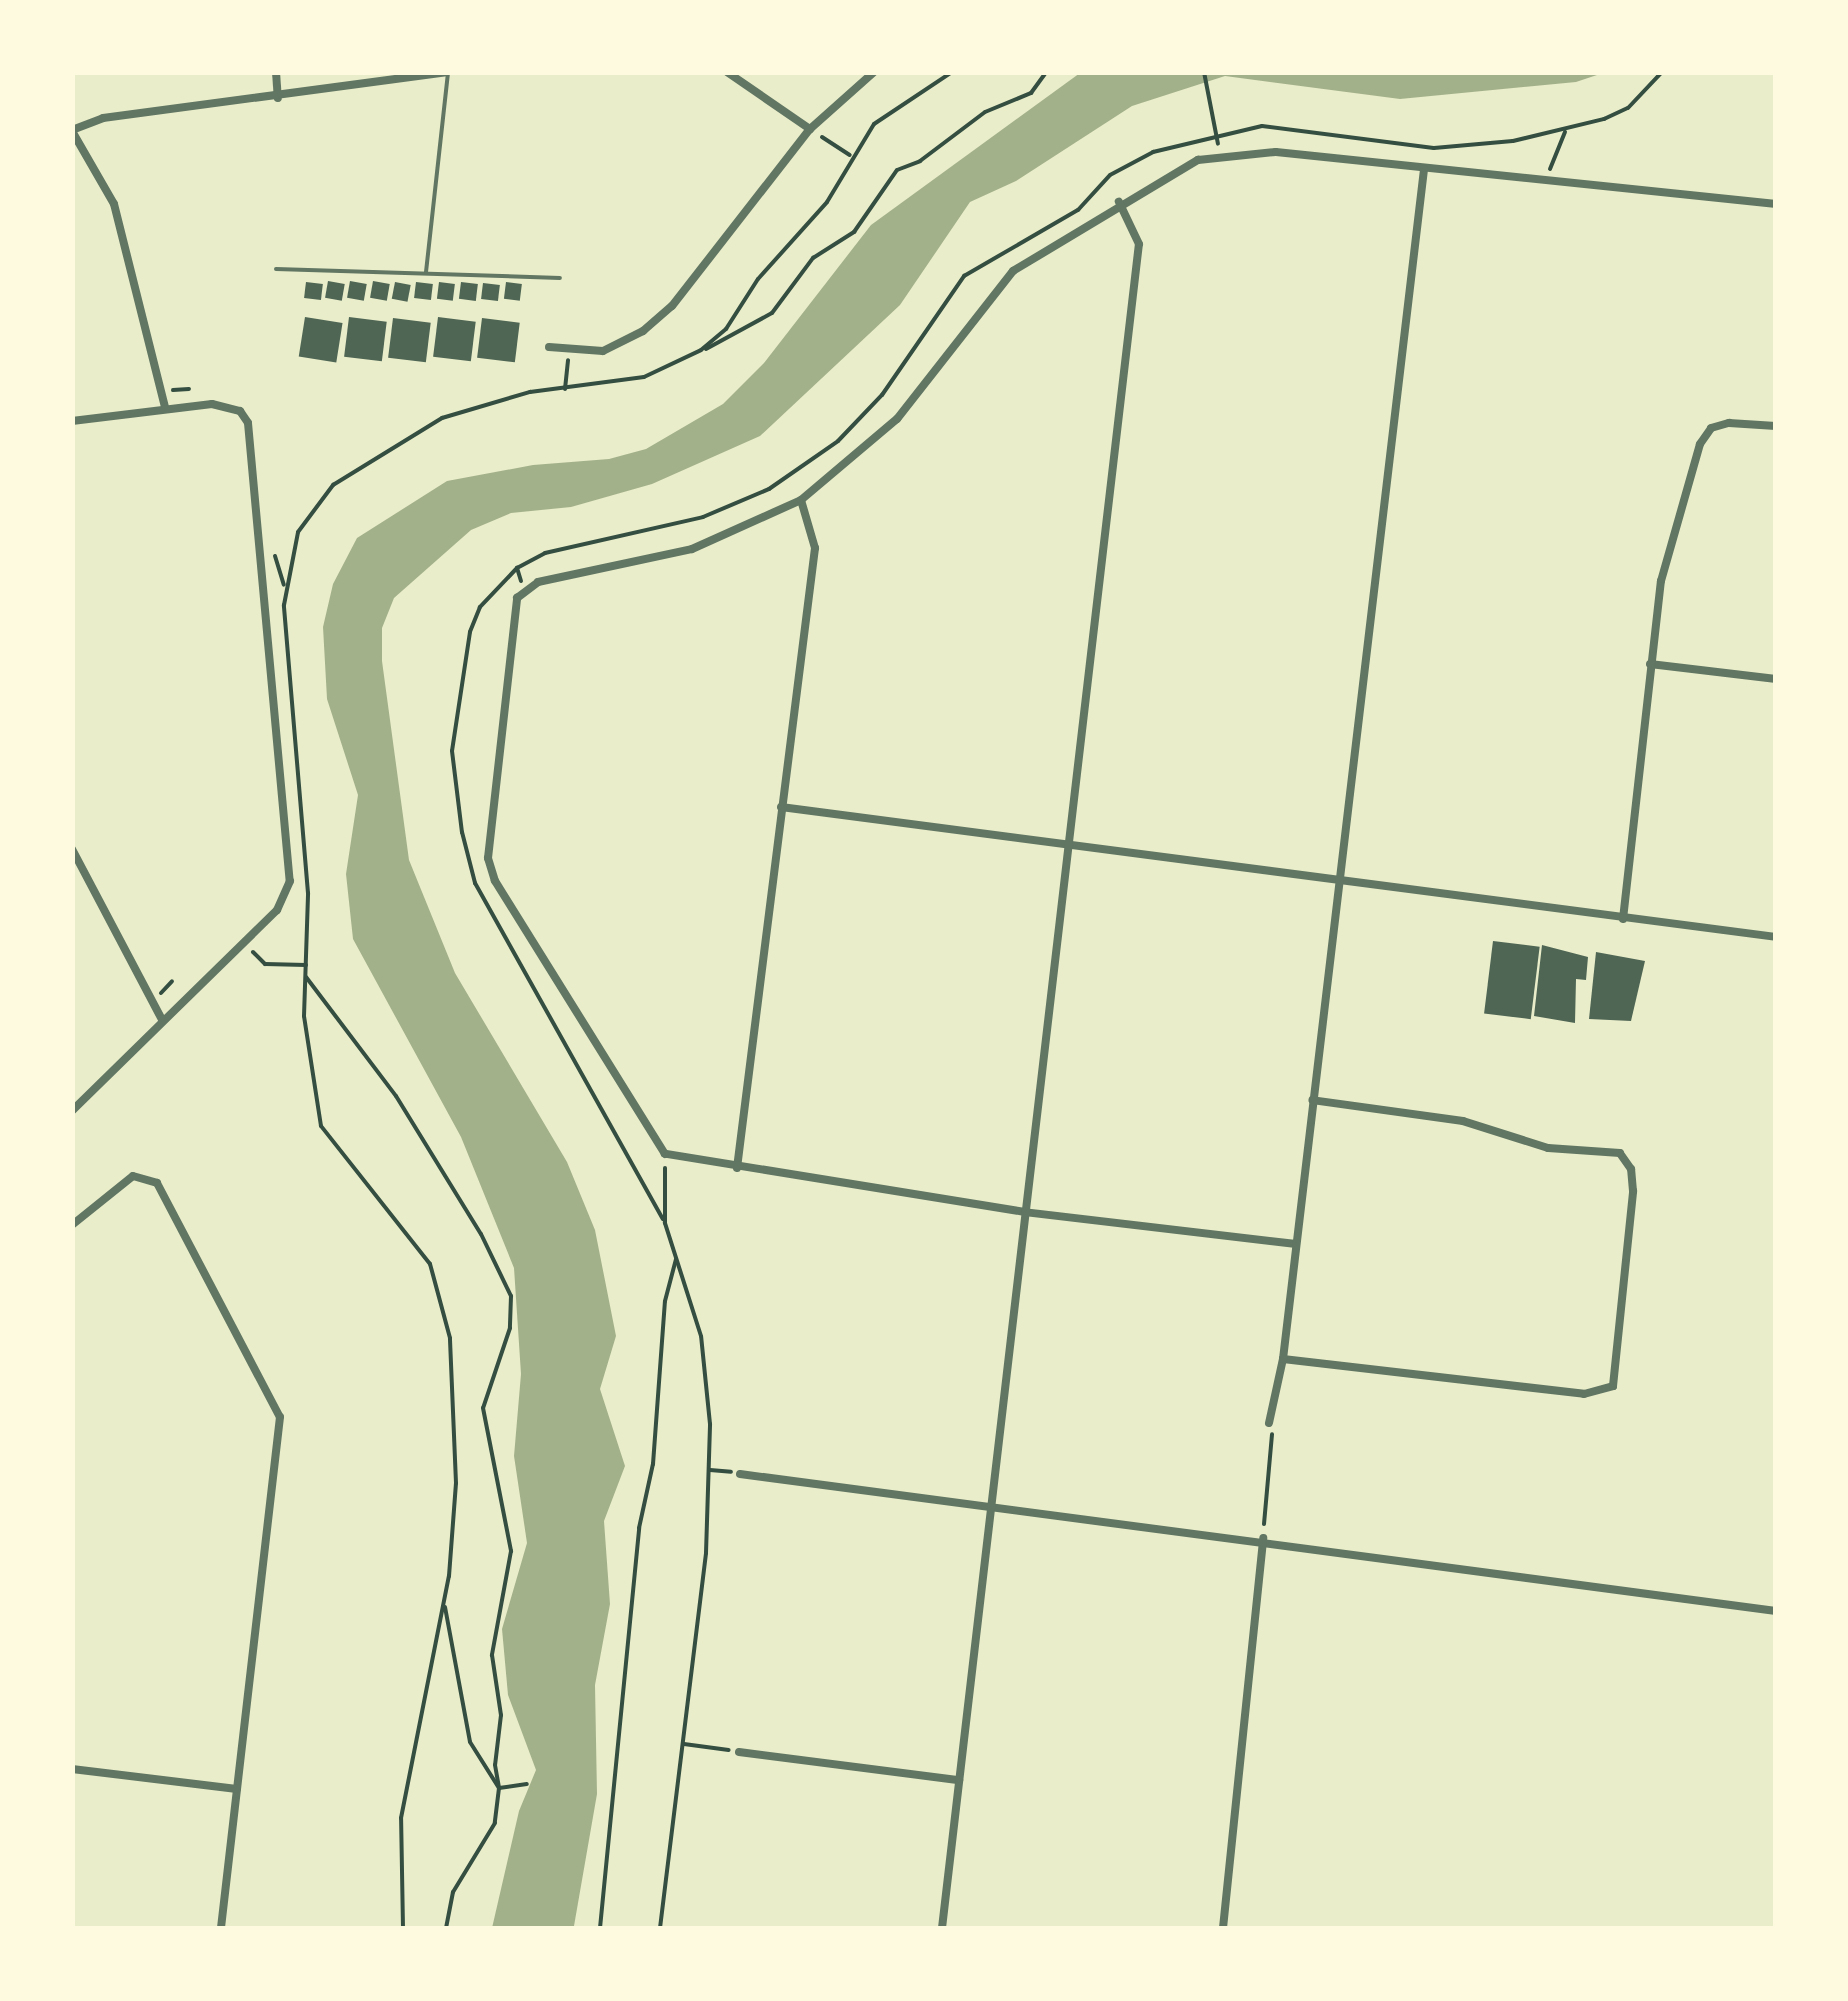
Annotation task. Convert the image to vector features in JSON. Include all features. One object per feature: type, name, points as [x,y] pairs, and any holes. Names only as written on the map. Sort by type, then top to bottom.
[{"type":"street","points":[[276,72],[278,98]]},
{"type":"street","points":[[165,407],[114,204],[72,130],[102,118],[278,98],[447,72]]},
{"type":"street","points":[[727,72],[810,128]]},
{"type":"street","points":[[549,347],[602,352],[625,342],[672,306],[810,128],[874,72]]},
{"type":"street","points":[[1296,1244],[1024,1212],[665,1154],[495,882],[488,858],[513,612],[524,589],[692,548],[801,500],[897,420],[1013,271],[1119,202],[1220,154],[1276,152],[1776,204]]},
{"type":"street","points":[[1270,1419],[1282,1359],[1424,169]]},
{"type":"street","points":[[942,1928],[1064,849],[1138,244],[1119,202]]},
{"type":"street","points":[[72,421],[212,404],[240,411],[248,423],[290,882],[288,898],[72,1111]]},
{"type":"street","points":[[1624,918],[1661,580],[1700,444],[1712,428],[1729,422],[1776,426]]},
{"type":"street","points":[[737,1168],[815,548],[801,500]]},
{"type":"street","points":[[1650,664],[1776,679]]},
{"type":"street","points":[[781,808],[1336,885],[1776,938]]},
{"type":"street","points":[[72,849],[162,1020]]},
{"type":"street","points":[[1282,1359],[1584,1394],[1614,1386],[1633,1191],[1631,1169],[1620,1153],[1548,1148],[1463,1121],[1312,1100]]},
{"type":"street","points":[[72,1225],[120,1184],[146,1176],[164,1194],[280,1416],[220,1928]]},
{"type":"street","points":[[740,1474],[1263,1538],[1776,1611]]},
{"type":"street","points":[[1223,1928],[1263,1538]]},
{"type":"street","points":[[739,1752],[960,1780]]},
{"type":"street","points":[[72,1769],[237,1790]]},
{"type":"lane","points":[[426,272],[447,72]]},
{"type":"lane","points":[[276,270],[560,278]]},
{"type":"path","points":[[403,1928],[401,1818],[444,1605],[456,1483],[450,1338],[430,1264],[321,1126],[304,1016],[307,874],[284,605],[298,532],[333,485],[401,439],[472,406],[644,377],[701,350],[726,329],[758,278],[827,202],[850,155],[886,112],[952,72]]},
{"type":"path","points":[[701,350],[720,347],[772,314],[813,258],[854,232],[897,170],[920,161],[985,112],[1031,93],[1046,72]]},
{"type":"path","points":[[1204,72],[1220,154]]},
{"type":"path","points":[[660,1928],[708,1469],[704,1351],[665,1223],[475,883],[462,832],[452,751],[470,632],[480,607],[517,568],[545,553],[703,517],[769,489],[838,440],[882,395],[964,276],[1078,210],[1110,175],[1153,152],[1217,134],[1301,127],[1434,148],[1565,132],[1628,108],[1662,72]]},
{"type":"path","points":[[810,128],[850,155]]},
{"type":"path","points":[[1546,180],[1565,132]]},
{"type":"path","points":[[565,389],[569,350]]},
{"type":"path","points":[[517,568],[524,589]]},
{"type":"path","points":[[242,942],[265,964],[306,965]]},
{"type":"path","points":[[305,976],[396,1096],[511,1296],[510,1328],[483,1408],[511,1551],[492,1655],[501,1715],[499,1788],[495,1822],[454,1892],[446,1928]]},
{"type":"path","points":[[665,1154],[665,1223]]},
{"type":"path","points":[[600,1928],[638,1528],[653,1464],[665,1302],[677,1255]]},
{"type":"path","points":[[1263,1538],[1270,1419]]},
{"type":"path","points":[[708,1469],[740,1474]]},
{"type":"path","points":[[444,1605],[470,1742],[499,1788]]},
{"type":"path","points":[[682,1744],[739,1752]]},
{"type":"path","points":[[499,1788],[527,1784]]},
{"type":"shaded area","points":[[1080,73],[1603,73],[1576,82],[1400,99],[1225,76],[1132,106],[1016,181],[970,202],[900,305],[760,436],[652,484],[571,507],[511,513],[471,530],[394,598],[382,628],[382,661],[409,860],[455,973],[567,1162],[595,1230],[616,1336],[600,1389],[625,1466],[604,1521],[610,1604],[595,1685],[597,1794],[574,1926],[492,1928],[519,1811],[536,1770],[508,1695],[502,1629],[527,1543],[514,1456],[521,1374],[514,1268],[461,1137],[353,939],[346,874],[358,795],[327,699],[323,627],[333,584],[357,538],[447,481],[533,465],[609,459],[646,449],[723,404],[764,363],[871,225]]},
{"type":"building","points":[[328,281],[345,284],[342,301],[325,298]]},
{"type":"building","points":[[350,281],[367,284],[364,301],[347,298]]},
{"type":"building","points":[[373,281],[390,284],[387,301],[370,298]]},
{"type":"building","points":[[306,282],[323,284],[321,300],[304,298]]},
{"type":"building","points":[[395,282],[411,285],[407,302],[392,299]]},
{"type":"building","points":[[416,282],[433,284],[431,300],[414,298]]},
{"type":"building","points":[[439,282],[455,284],[453,301],[437,299]]},
{"type":"building","points":[[461,282],[478,284],[476,301],[459,299]]},
{"type":"building","points":[[506,282],[522,284],[520,301],[504,299]]},
{"type":"building","points":[[483,283],[500,285],[498,301],[481,299]]},
{"type":"building","points":[[305,317],[343,323],[336,362],[299,357]]},
{"type":"building","points":[[349,317],[387,322],[382,361],[344,357]]},
{"type":"building","points":[[438,317],[476,322],[471,361],[433,357]]},
{"type":"building","points":[[393,318],[431,323],[426,362],[388,358]]},
{"type":"building","points":[[482,318],[520,323],[515,362],[477,358]]},
{"type":"building","points":[[1493,941],[1540,947],[1531,1019],[1484,1013]]},
{"type":"building","points":[[1542,945],[1588,957],[1586,980],[1576,979],[1575,1023],[1534,1016]]},
{"type":"building","points":[[1596,952],[1645,961],[1631,1021],[1589,1019]]}]
